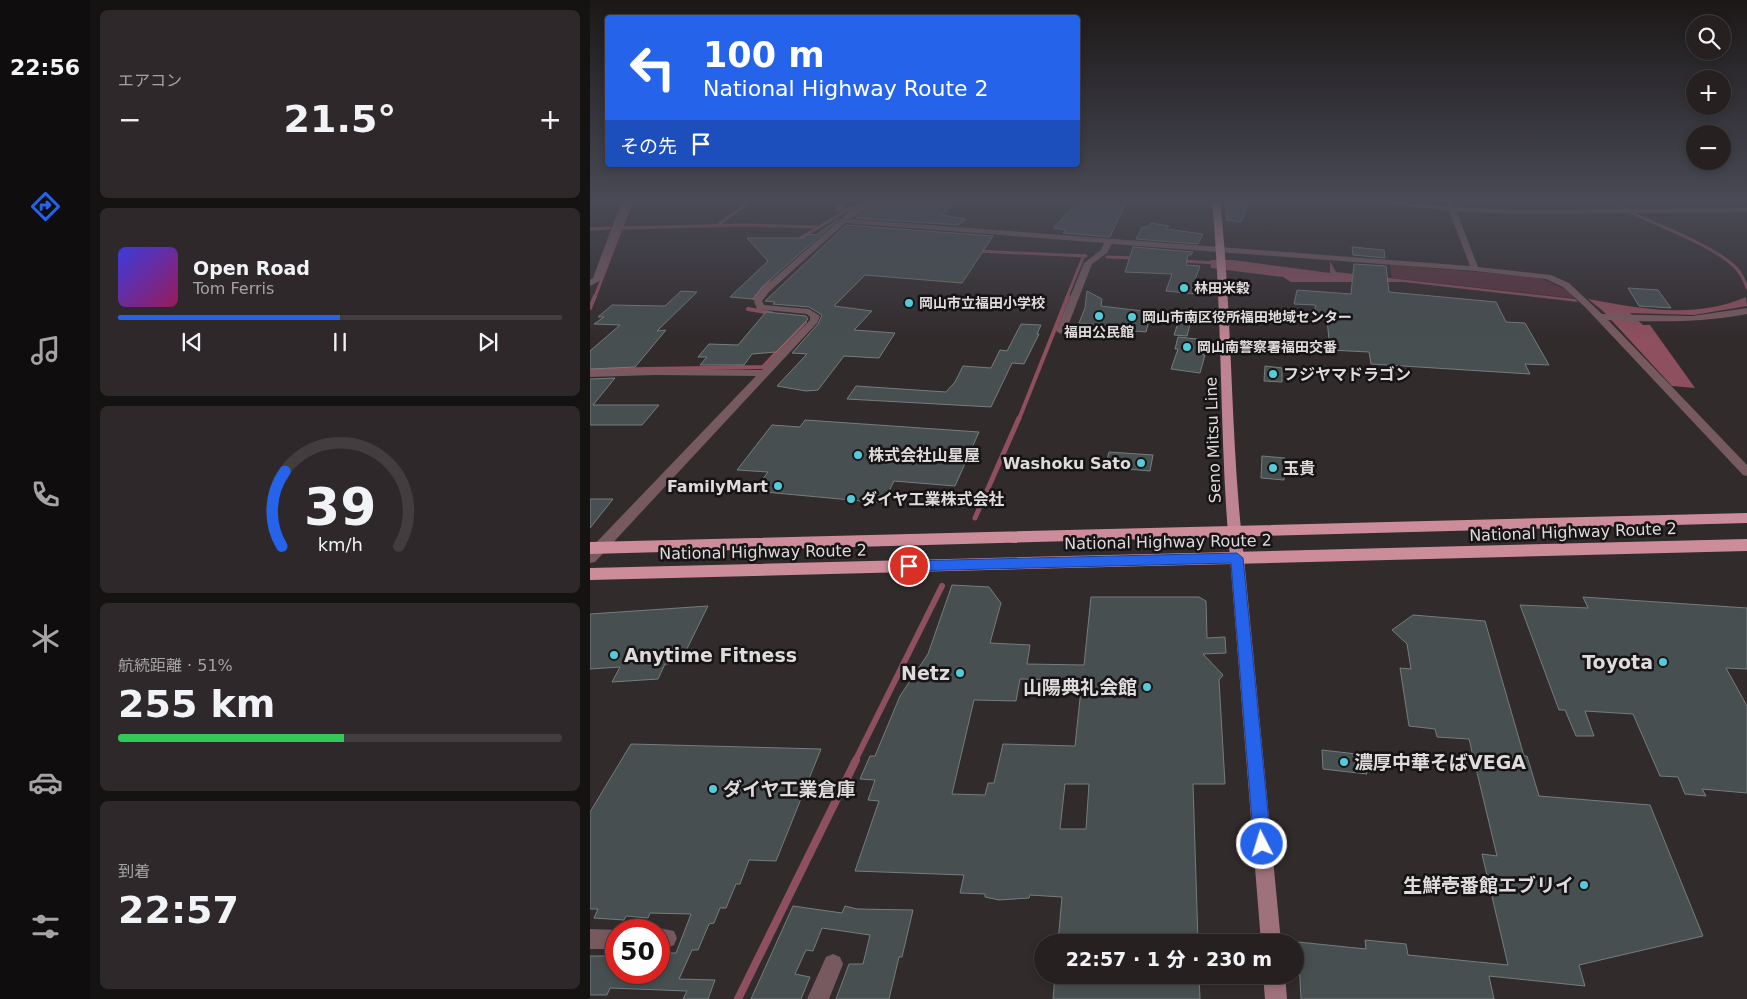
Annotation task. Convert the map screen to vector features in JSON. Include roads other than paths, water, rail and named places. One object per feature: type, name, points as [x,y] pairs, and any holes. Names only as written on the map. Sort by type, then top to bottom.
[{"type":"highway","name":"National Highway Route 2","points":[[593,551],[1234,530],[1747,518]]},
{"type":"highway","name":"National Highway Route 2","points":[[590,574],[1747,544]]},
{"type":"main road","name":"Seno Mitsu Line","points":[[1221,247],[1232,511],[1237,558]]},
{"type":"main road","points":[[1237,558],[1270,934]]},
{"type":"main road","points":[[1275,984],[1276,999]]},
{"type":"street","points":[[590,284],[597,280],[609,247]]},
{"type":"street","points":[[593,551],[814,321],[815,316],[809,312],[760,308],[758,301],[781,276],[815,247]]},
{"type":"street","points":[[1061,331],[1088,263],[1104,251],[1106,247]]},
{"type":"street","points":[[1141,247],[1222,261],[1475,269],[1548,277],[1566,286],[1576,294],[1747,472]]},
{"type":"street","points":[[1467,247],[1475,269]]},
{"type":"street","points":[[1599,317],[1716,319],[1747,311]]},
{"type":"street","points":[[590,374],[645,372],[762,373]]},
{"type":"street","points":[[590,939],[605,939]]},
{"type":"street","points":[[818,999],[833,964]]},
{"type":"waterway","points":[[595,297],[614,247]]},
{"type":"waterway","points":[[1705,247],[1733,265],[1743,278],[1747,288]]},
{"type":"waterway","points":[[977,251],[1084,256]]},
{"type":"waterway","points":[[1067,297],[1084,256]]},
{"type":"waterway","points":[[1107,257],[1136,258]]},
{"type":"waterway","points":[[1182,261],[1216,263]]},
{"type":"waterway","points":[[755,297],[770,279]]},
{"type":"waterway","points":[[590,308],[595,296]]},
{"type":"waterway","points":[[1019,419],[1068,296]]},
{"type":"waterway","points":[[748,309],[771,313]]},
{"type":"waterway","points":[[590,370],[763,367],[805,322],[802,318]]},
{"type":"waterway","points":[[975,518],[1019,418]]},
{"type":"waterway","points":[[855,761],[942,586]]},
{"type":"waterway","points":[[738,999],[856,760]]},
{"type":"place","name":"林田米穀","points":[[1184,288]]},
{"type":"place","name":"岡山市立福田小学校","points":[[909,303]]},
{"type":"place","name":"福田公民館","points":[[1099,316]]},
{"type":"place","name":"岡山市南区役所福田地域センター","points":[[1132,317]]},
{"type":"place","name":"岡山南警察署福田交番","points":[[1187,347]]},
{"type":"place","name":"フジヤマドラゴン","points":[[1273,374]]},
{"type":"place","name":"株式会社山星屋","points":[[858,455]]},
{"type":"place","name":"Washoku Sato","points":[[1141,463]]},
{"type":"place","name":"玉貴","points":[[1273,468]]},
{"type":"place","name":"FamilyMart","points":[[778,486]]},
{"type":"place","name":"ダイヤ工業株式会社","points":[[851,499]]},
{"type":"place","name":"Anytime Fitness","points":[[614,655]]},
{"type":"place","name":"Toyota","points":[[1663,662]]},
{"type":"place","name":"Netz","points":[[960,673]]},
{"type":"place","name":"山陽典礼会館","points":[[1147,687]]},
{"type":"place","name":"濃厚中華そばVEGA","points":[[1344,762]]},
{"type":"place","name":"ダイヤ工業倉庫","points":[[713,789]]},
{"type":"place","name":"生鮮壱番館エブリイ","points":[[1584,885]]}]
